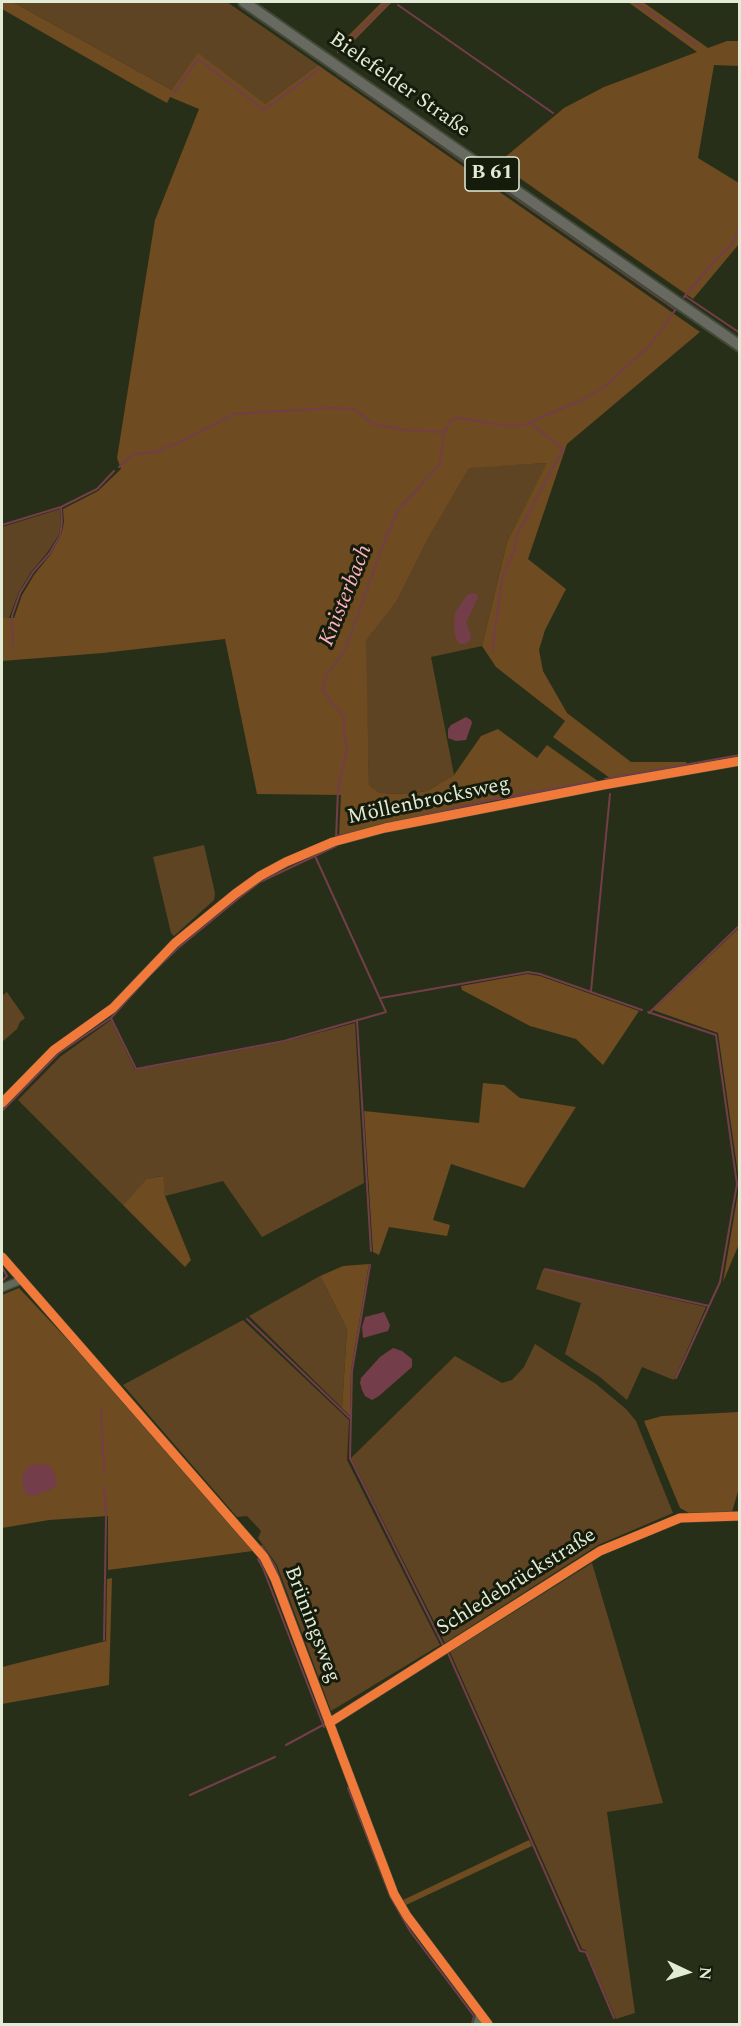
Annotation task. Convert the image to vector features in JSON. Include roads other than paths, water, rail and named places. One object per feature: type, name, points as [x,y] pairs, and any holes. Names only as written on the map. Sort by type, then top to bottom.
[{"type":"main road","name":"Bielefelder Straße","points":[[244,2],[740,346]]},
{"type":"street","name":"Möllenbrocksweg","points":[[2,1103],[54,1050],[113,1008],[175,943],[220,905],[286,862],[336,841],[396,825],[740,761]]},
{"type":"street","name":"Brüningsweg","points":[[2,1257],[264,1557],[275,1579],[394,1894],[406,1916],[488,2025]]},
{"type":"street","points":[[2,1288],[21,1280]]},
{"type":"street","name":"Schledebrückstraße","points":[[328,1723],[600,1551],[680,1518],[740,1516]]},
{"type":"street","points":[[477,2025],[480,2015]]},
{"type":"waterway","points":[[338,52],[388,2]]},
{"type":"waterway","points":[[635,2],[697,45]]},
{"type":"waterway","points":[[398,5],[553,113]]},
{"type":"waterway","points":[[174,93],[198,59],[264,110],[321,68]]},
{"type":"waterway","points":[[337,74],[489,180]]},
{"type":"waterway","points":[[499,187],[676,310]]},
{"type":"waterway","name":"Knisterbach","points":[[684,297],[731,245],[740,228]]},
{"type":"waterway","points":[[685,296],[740,333]]},
{"type":"waterway","name":"Knisterbach","points":[[336,839],[338,790],[347,748],[344,717],[323,690],[326,676],[345,650],[398,510],[440,464],[444,432],[451,420],[460,418],[507,426],[524,425],[584,399],[605,386],[650,345],[676,309]]},
{"type":"waterway","points":[[119,467],[134,454],[154,452],[178,443],[234,414],[331,408],[354,409],[373,424],[405,430],[444,432]]},
{"type":"waterway","points":[[492,652],[502,579],[515,549],[517,535],[563,449],[529,422]]},
{"type":"waterway","points":[[2,525],[61,507],[97,489],[114,471]]},
{"type":"waterway","points":[[13,648],[12,616],[20,593],[60,536],[61,507]]},
{"type":"waterway","points":[[605,779],[740,755]]},
{"type":"waterway","points":[[337,836],[490,800],[595,781]]},
{"type":"waterway","points":[[591,991],[610,794]]},
{"type":"waterway","name":"Knisterbach","points":[[2,1111],[59,1053],[111,1018],[178,948],[239,898],[260,882],[336,844]]},
{"type":"waterway","points":[[111,1018],[136,1069],[284,1041],[386,1012],[315,856]]},
{"type":"waterway","points":[[649,1013],[740,925]]},
{"type":"waterway","points":[[381,998],[528,972],[540,974],[642,1010]]},
{"type":"waterway","points":[[648,1012],[716,1035],[737,1184],[720,1282],[676,1378]]},
{"type":"waterway","points":[[357,1020],[371,1251]]},
{"type":"waterway","points":[[370,1265],[352,1371],[350,1458],[443,1645]]},
{"type":"waterway","name":"Knisterbach","points":[[2,1267],[7,1276],[2,1281]]},
{"type":"waterway","points":[[545,1269],[709,1306]]},
{"type":"waterway","points":[[247,1319],[351,1419]]},
{"type":"waterway","points":[[101,1410],[104,1474]]},
{"type":"waterway","points":[[104,1487],[106,1517],[104,1640]]},
{"type":"waterway","points":[[262,1546],[275,1566],[326,1704]]},
{"type":"waterway","points":[[258,1559],[324,1727]]},
{"type":"waterway","points":[[448,1653],[580,1951],[586,1952],[614,2018]]},
{"type":"waterway","points":[[286,1745],[323,1725]]},
{"type":"waterway","points":[[190,1795],[275,1757]]},
{"type":"waterway","points":[[348,1788],[390,1896],[410,1931],[474,2016],[472,2024]]}]
